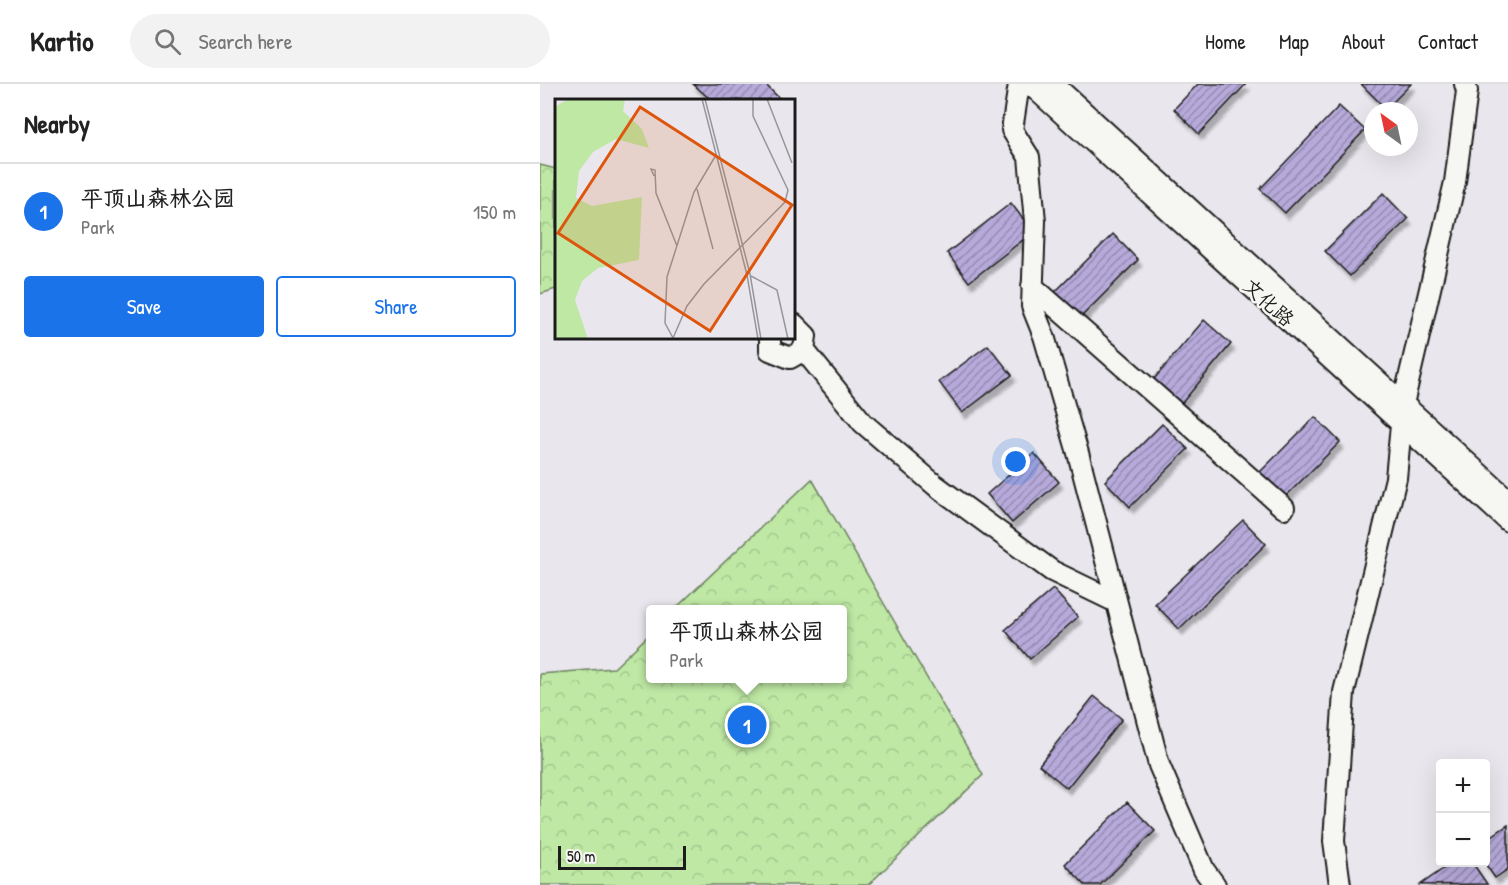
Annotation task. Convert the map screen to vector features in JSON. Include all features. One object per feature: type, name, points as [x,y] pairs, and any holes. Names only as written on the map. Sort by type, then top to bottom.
[{"type":"street","points":[[1019,84],[1012,130],[1029,157],[1035,221],[1032,306],[1044,336],[1078,453],[1159,765],[1204,870],[1215,885]]},
{"type":"street","name":"文化路","points":[[1030,84],[1508,520]]},
{"type":"street","name":"文化路","points":[[1053,84],[1508,500]]},
{"type":"street","points":[[1340,885],[1334,841],[1344,692],[1396,478],[1403,404],[1455,182],[1467,91],[1465,84]]},
{"type":"street","points":[[1032,286],[1284,508]]},
{"type":"street","points":[[795,325],[806,336],[804,350],[863,423],[935,485],[1052,571],[1116,602]]},
{"type":"street","points":[[770,339],[770,350],[790,358],[804,350]]},
{"type":"green space","points":[[540,165],[555,169],[555,289],[540,294]]},
{"type":"green space","points":[[812,479],[983,775],[868,885],[540,885],[540,674],[614,668],[646,638],[646,683],[847,683],[847,605],[679,605]]},
{"type":"building","points":[[693,84],[765,84],[779,98],[778,99],[710,99]]},
{"type":"building","points":[[1198,84],[1246,84],[1199,134],[1174,109]]},
{"type":"building","points":[[1361,84],[1411,84],[1393,102],[1379,102]]},
{"type":"building","points":[[1339,106],[1364,129],[1285,213],[1260,189]]},
{"type":"building","points":[[1383,193],[1408,219],[1350,276],[1325,251]]},
{"type":"building","points":[[1011,203],[1033,232],[969,282],[947,253]]},
{"type":"building","points":[[1113,234],[1138,260],[1081,317],[1055,292]]},
{"type":"building","points":[[1204,320],[1231,344],[1181,404],[1153,380]]},
{"type":"building","points":[[988,345],[1012,375],[962,413],[939,382]]},
{"type":"building","points":[[1315,417],[1340,442],[1282,500],[1257,475]]},
{"type":"building","points":[[1162,424],[1188,449],[1130,507],[1105,481]]},
{"type":"building","points":[[1034,453],[1059,482],[1012,523],[987,494]]},
{"type":"building","points":[[1243,520],[1266,544],[1179,629],[1155,604]]},
{"type":"building","points":[[1053,589],[1078,617],[1030,659],[1005,630]]},
{"type":"building","points":[[1094,696],[1122,719],[1067,788],[1039,765]]},
{"type":"building","points":[[1127,802],[1155,831],[1100,885],[1085,885],[1065,864]]},
{"type":"building","points":[[1508,825],[1508,869],[1495,878],[1487,867],[1490,867],[1490,837]]},
{"type":"building","points":[[1446,867],[1475,867],[1487,884],[1420,885]]},
{"type":"place","name":"平顶山森林公园","points":[[747,725]]}]
